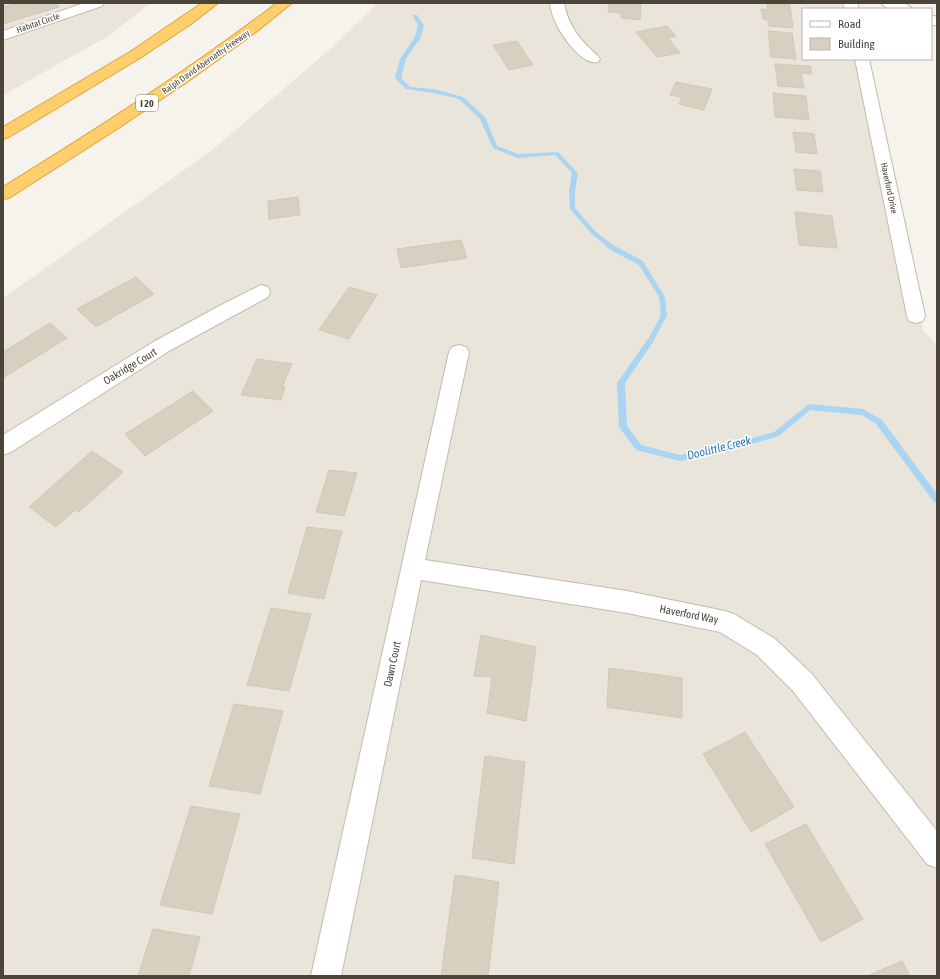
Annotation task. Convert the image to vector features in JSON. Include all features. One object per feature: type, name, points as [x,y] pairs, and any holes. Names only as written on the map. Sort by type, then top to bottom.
[{"type":"highway","points":[[3,134],[108,73],[160,40],[211,3]]},
{"type":"highway","name":"Ralph David Abernathy Freeway","points":[[3,194],[95,137],[200,68],[285,3]]},
{"type":"street","name":"Habitat Circle","points":[[3,36],[97,3]]},
{"type":"street","points":[[557,3],[558,15],[566,30],[581,49],[593,59]]},
{"type":"street","points":[[888,3],[902,8]]},
{"type":"street","name":"Haverford Drive","points":[[862,60],[916,316]]},
{"type":"street","name":"Oakridge Court","points":[[3,446],[210,317],[261,292]]},
{"type":"street","name":"Dawn Court","points":[[326,976],[459,352]]},
{"type":"street","name":"Haverford Way","points":[[412,568],[627,602],[726,622],[766,647],[802,682],[937,854]]},
{"type":"shaded area","points":[[3,3],[150,3],[110,35],[3,95]]},
{"type":"shaded area","points":[[378,3],[849,3],[850,8],[802,8],[802,60],[861,60],[923,330],[937,345],[937,976],[3,976],[3,298],[211,151],[328,51]]},
{"type":"building","points":[[18,3],[55,3],[59,7],[3,24],[3,7]]},
{"type":"building","points":[[609,3],[641,3],[640,20],[621,18],[621,13],[608,12]]},
{"type":"building","points":[[767,4],[790,5],[793,28],[769,26],[768,20],[763,19],[761,9],[768,10]]},
{"type":"building","points":[[667,26],[676,36],[668,38],[680,53],[657,57],[636,32]]},
{"type":"building","points":[[768,31],[792,33],[796,59],[771,57]]},
{"type":"building","points":[[517,41],[533,65],[509,70],[493,45]]},
{"type":"building","points":[[775,64],[810,66],[812,74],[801,73],[804,88],[778,86]]},
{"type":"building","points":[[676,82],[712,89],[704,110],[679,104],[682,97],[670,95]]},
{"type":"building","points":[[773,93],[806,96],[809,120],[775,117]]},
{"type":"building","points":[[793,132],[814,134],[817,154],[796,152]]},
{"type":"building","points":[[794,169],[820,171],[823,192],[797,190]]},
{"type":"building","points":[[298,197],[300,215],[269,219],[268,201]]},
{"type":"building","points":[[795,212],[832,216],[837,248],[799,245]]},
{"type":"building","points":[[461,240],[467,258],[401,268],[397,249]]},
{"type":"building","points":[[136,277],[154,294],[96,327],[77,309]]},
{"type":"building","points":[[349,287],[377,295],[349,339],[319,330]]},
{"type":"building","points":[[50,323],[67,338],[3,378],[3,352]]},
{"type":"building","points":[[257,359],[292,364],[282,387],[285,387],[281,400],[241,395]]},
{"type":"building","points":[[193,391],[213,411],[145,456],[125,434]]},
{"type":"building","points":[[92,451],[123,472],[79,512],[75,510],[56,527],[29,507]]},
{"type":"building","points":[[329,470],[357,473],[344,516],[316,512]]},
{"type":"building","points":[[307,527],[342,531],[324,599],[288,593]]},
{"type":"building","points":[[271,608],[311,614],[289,691],[247,685]]},
{"type":"building","points":[[481,635],[536,647],[526,721],[487,713],[492,677],[474,676]]},
{"type":"building","points":[[609,668],[682,678],[682,718],[607,707]]},
{"type":"building","points":[[234,704],[283,711],[260,794],[209,786]]},
{"type":"building","points":[[745,732],[794,807],[751,832],[703,754]]},
{"type":"building","points":[[485,756],[525,762],[514,864],[472,858]]},
{"type":"building","points":[[191,806],[240,814],[212,914],[160,905]]},
{"type":"building","points":[[806,824],[863,919],[821,942],[765,844]]},
{"type":"building","points":[[455,875],[499,882],[488,976],[441,976]]},
{"type":"building","points":[[153,929],[200,937],[189,976],[138,976]]},
{"type":"building","points":[[902,961],[910,976],[867,976]]},
{"type":"waterway","name":"Doolittle Creek","points":[[415,16],[421,25],[418,37],[403,59],[398,78],[408,88],[434,91],[461,98],[483,118],[495,147],[517,156],[556,153],[575,173],[572,191],[572,208],[593,232],[611,247],[641,263],[662,297],[664,315],[651,340],[621,383],[623,427],[639,448],[680,458],[728,448],[776,434],[809,407],[863,412],[879,422],[937,500]]}]
